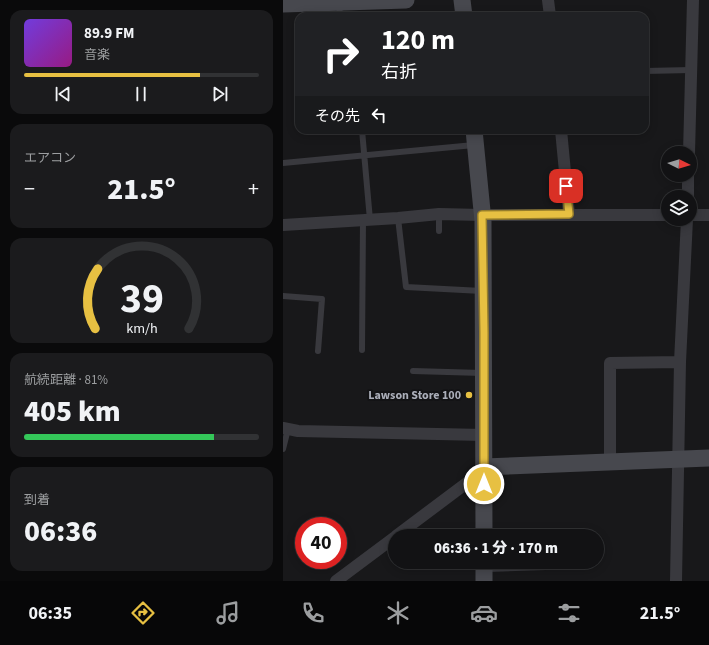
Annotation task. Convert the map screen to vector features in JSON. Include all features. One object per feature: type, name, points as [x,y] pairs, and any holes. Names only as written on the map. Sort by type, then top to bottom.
[{"type":"street","points":[[283,4],[346,5],[406,0]]},
{"type":"street","points":[[462,0],[463,12]]},
{"type":"street","points":[[548,0],[550,12]]},
{"type":"street","points":[[689,146],[693,0]]},
{"type":"street","points":[[561,134],[569,214]]},
{"type":"street","points":[[475,137],[482,215],[484,291],[484,529]]},
{"type":"street","points":[[283,225],[439,214],[661,215]]},
{"type":"street","points":[[697,215],[709,215]]},
{"type":"street","points":[[676,581],[680,362],[687,226]]},
{"type":"street","points":[[610,462],[609,363],[680,362]]},
{"type":"street","points":[[285,428],[298,431],[484,435]]},
{"type":"street","points":[[405,529],[484,469],[709,458]]},
{"type":"street","points":[[336,581],[388,542]]},
{"type":"lane","points":[[649,71],[691,70]]},
{"type":"lane","points":[[361,350],[366,220],[362,134]]},
{"type":"lane","points":[[283,163],[364,155],[475,137]]},
{"type":"lane","points":[[439,214],[439,231]]},
{"type":"lane","points":[[399,218],[406,288],[484,291]]},
{"type":"lane","points":[[283,296],[322,299],[318,351]]},
{"type":"lane","points":[[413,371],[484,373]]},
{"type":"lane","points":[[283,449],[285,428]]},
{"type":"lane","points":[[484,571],[521,569]]},
{"type":"place","name":"Lawson Store 100","points":[[469,395]]},
{"type":"route","points":[[484,484],[482,215],[569,214],[566,186]]}]
